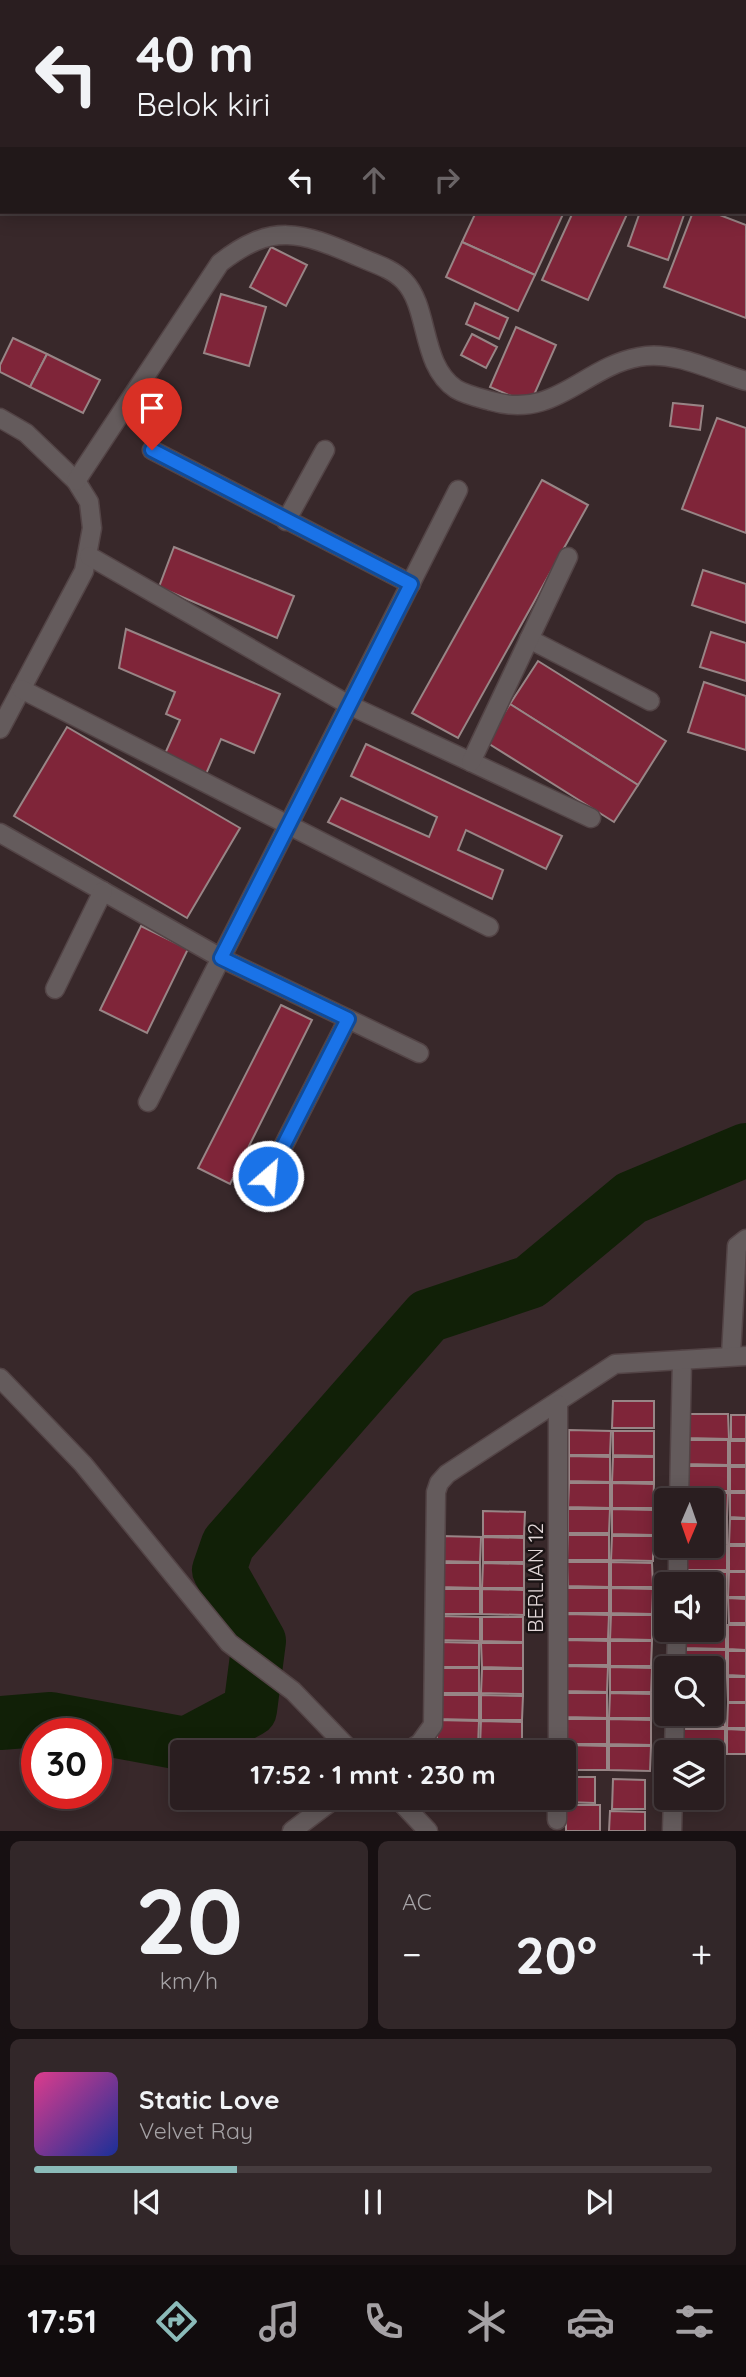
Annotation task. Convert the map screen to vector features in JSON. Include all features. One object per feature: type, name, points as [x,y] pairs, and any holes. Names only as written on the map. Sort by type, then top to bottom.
[{"type":"street","points":[[76,481],[220,263],[239,248],[261,238],[289,235],[313,237],[387,269],[405,282],[435,364],[456,388],[502,405],[534,406],[636,357],[654,355],[673,358],[746,381]]},
{"type":"street","points":[[0,418],[26,433],[76,481],[89,502],[92,528],[89,556],[0,729]]},
{"type":"street","points":[[152,450],[411,584]]},
{"type":"street","points":[[286,521],[325,450]]},
{"type":"street","points":[[148,1102],[458,490]]},
{"type":"street","points":[[89,556],[349,705],[591,818]]},
{"type":"street","points":[[471,762],[568,557]]},
{"type":"street","points":[[529,639],[650,701]]},
{"type":"street","points":[[22,689],[489,927]]},
{"type":"street","points":[[0,833],[221,958],[419,1053]]},
{"type":"street","points":[[55,989],[103,891]]},
{"type":"street","points":[[268,1176],[348,1019]]},
{"type":"street","points":[[422,1740],[433,1725],[436,1492],[439,1483],[447,1474],[558,1404],[615,1364],[739,1356],[737,1246],[746,1239]]},
{"type":"street","points":[[679,1488],[682,1360]]},
{"type":"street","points":[[0,1378],[83,1464],[229,1643],[293,1691],[340,1740]]},
{"type":"street","name":"BERLIAN 12","points":[[558,1404],[558,1740]]},
{"type":"street","points":[[292,1831],[320,1810]]},
{"type":"street","points":[[408,1810],[428,1831]]},
{"type":"street","points":[[557,1810],[557,1819]]},
{"type":"street","points":[[672,1831],[673,1810]]},
{"type":"building","points":[[475,214],[563,214],[535,275],[462,242]]},
{"type":"building","points":[[572,214],[627,214],[588,300],[542,280]]},
{"type":"building","points":[[639,214],[684,214],[668,260],[628,246]]},
{"type":"building","points":[[692,214],[717,214],[746,225],[746,318],[664,287]]},
{"type":"building","points":[[462,242],[535,275],[518,311],[446,277]]},
{"type":"building","points":[[271,247],[307,265],[286,306],[250,287]]},
{"type":"building","points":[[221,294],[266,307],[249,366],[204,353]]},
{"type":"building","points":[[475,303],[508,318],[499,339],[466,324]]},
{"type":"building","points":[[516,327],[556,345],[530,404],[490,387]]},
{"type":"building","points":[[472,334],[497,347],[486,368],[461,355]]},
{"type":"building","points":[[13,338],[47,354],[30,387],[0,372],[0,365]]},
{"type":"building","points":[[47,354],[100,380],[83,413],[30,387]]},
{"type":"building","points":[[673,403],[703,406],[700,430],[670,426]]},
{"type":"building","points":[[717,418],[746,428],[746,533],[682,509]]},
{"type":"building","points":[[542,480],[588,505],[458,738],[412,713]]},
{"type":"building","points":[[174,547],[294,596],[277,638],[159,587]]},
{"type":"building","points":[[703,570],[746,584],[746,623],[692,605]]},
{"type":"building","points":[[126,629],[280,694],[254,753],[221,739],[206,774],[164,756],[180,720],[166,714],[175,692],[119,668]]},
{"type":"building","points":[[711,632],[746,643],[746,681],[700,667]]},
{"type":"building","points":[[538,661],[666,741],[638,785],[510,704]]},
{"type":"building","points":[[704,682],[746,696],[746,750],[688,732]]},
{"type":"building","points":[[510,704],[638,785],[614,822],[486,742]]},
{"type":"building","points":[[67,727],[240,828],[187,918],[14,816]]},
{"type":"building","points":[[366,744],[562,836],[546,869],[466,830],[458,850],[503,870],[492,899],[328,822],[341,798],[429,837],[437,817],[351,776]]},
{"type":"building","points":[[141,926],[188,949],[147,1033],[100,1010]]},
{"type":"building","points":[[281,1005],[312,1020],[230,1184],[198,1168]]},
{"type":"building","points":[[613,1401],[654,1401],[654,1428],[612,1428]]},
{"type":"building","points":[[687,1414],[728,1414],[729,1439],[687,1438]]},
{"type":"building","points":[[731,1415],[746,1415],[746,1439],[731,1439]]},
{"type":"building","points":[[569,1430],[611,1431],[610,1455],[569,1455]]},
{"type":"building","points":[[613,1431],[654,1431],[654,1456],[613,1455]]},
{"type":"building","points":[[687,1440],[728,1440],[728,1465],[687,1464]]},
{"type":"building","points":[[730,1441],[746,1441],[746,1465],[730,1465]]},
{"type":"building","points":[[569,1456],[610,1457],[610,1482],[569,1481]]},
{"type":"building","points":[[613,1457],[654,1457],[654,1482],[612,1482]]},
{"type":"building","points":[[687,1466],[728,1466],[728,1491],[724,1491],[724,1488],[686,1488]]},
{"type":"building","points":[[730,1467],[746,1467],[746,1491],[730,1491]]},
{"type":"building","points":[[569,1483],[610,1483],[610,1508],[568,1507]]},
{"type":"building","points":[[612,1483],[654,1484],[653,1508],[612,1508]]},
{"type":"building","points":[[724,1493],[728,1493],[727,1517],[724,1517]]},
{"type":"building","points":[[730,1493],[746,1493],[746,1518],[730,1517]]},
{"type":"building","points":[[568,1509],[610,1509],[609,1533],[568,1533]]},
{"type":"building","points":[[612,1509],[653,1510],[653,1535],[612,1534]]},
{"type":"building","points":[[483,1511],[525,1512],[524,1536],[483,1536]]},
{"type":"building","points":[[724,1519],[727,1519],[727,1544],[724,1544]]},
{"type":"building","points":[[730,1519],[746,1519],[746,1544],[729,1544]]},
{"type":"building","points":[[568,1535],[609,1535],[609,1560],[567,1560]]},
{"type":"building","points":[[439,1536],[481,1537],[480,1562],[439,1561]]},
{"type":"building","points":[[612,1536],[653,1536],[653,1561],[611,1560]]},
{"type":"building","points":[[483,1537],[524,1538],[524,1562],[483,1562]]},
{"type":"building","points":[[724,1546],[727,1546],[727,1570],[685,1570],[686,1558],[724,1558]]},
{"type":"building","points":[[729,1546],[746,1546],[746,1571],[729,1571]]},
{"type":"building","points":[[567,1562],[609,1562],[609,1587],[568,1586]]},
{"type":"building","points":[[611,1562],[652,1563],[653,1587],[611,1587]]},
{"type":"building","points":[[439,1563],[480,1563],[480,1588],[439,1587]]},
{"type":"building","points":[[483,1563],[524,1564],[524,1588],[482,1588]]},
{"type":"building","points":[[724,1572],[727,1572],[724,1597]]},
{"type":"building","points":[[729,1572],[746,1572],[746,1597],[728,1597]]},
{"type":"building","points":[[567,1588],[609,1588],[609,1613],[567,1613]]},
{"type":"building","points":[[611,1588],[653,1589],[652,1614],[611,1613]]},
{"type":"building","points":[[439,1589],[480,1589],[480,1614],[438,1614]]},
{"type":"building","points":[[482,1589],[524,1590],[524,1615],[482,1614]]},
{"type":"building","points":[[724,1598],[726,1598],[724,1623]]},
{"type":"building","points":[[728,1598],[746,1599],[746,1623],[729,1623]]},
{"type":"building","points":[[567,1614],[609,1615],[608,1639],[567,1639]]},
{"type":"building","points":[[611,1615],[652,1615],[652,1640],[610,1639]]},
{"type":"building","points":[[438,1616],[480,1617],[480,1641],[438,1640]]},
{"type":"building","points":[[482,1617],[523,1617],[523,1642],[482,1641]]},
{"type":"building","points":[[726,1625],[726,1649],[685,1648],[685,1642],[724,1642]]},
{"type":"building","points":[[728,1625],[746,1625],[746,1650],[728,1649]]},
{"type":"building","points":[[567,1640],[608,1641],[608,1665],[566,1665]]},
{"type":"building","points":[[610,1641],[652,1641],[651,1666],[610,1666]]},
{"type":"building","points":[[438,1642],[479,1643],[479,1667],[438,1667]]},
{"type":"building","points":[[481,1643],[523,1643],[523,1668],[482,1667]]},
{"type":"building","points":[[685,1650],[726,1650],[726,1675],[724,1656],[685,1656]]},
{"type":"building","points":[[728,1651],[746,1651],[746,1676],[728,1675]]},
{"type":"building","points":[[566,1666],[608,1667],[607,1692],[566,1691]]},
{"type":"building","points":[[610,1667],[652,1668],[651,1692],[610,1692]]},
{"type":"building","points":[[438,1668],[479,1668],[479,1693],[437,1693]]},
{"type":"building","points":[[482,1669],[523,1669],[523,1694],[481,1693]]},
{"type":"building","points":[[724,1677],[726,1677],[725,1702]]},
{"type":"building","points":[[728,1677],[746,1677],[746,1702],[728,1702]]},
{"type":"building","points":[[566,1693],[607,1693],[607,1718],[566,1717]]},
{"type":"building","points":[[610,1693],[651,1694],[651,1718],[609,1718]]},
{"type":"building","points":[[438,1695],[479,1695],[479,1720],[437,1719]]},
{"type":"building","points":[[481,1695],[523,1696],[522,1720],[481,1720]]},
{"type":"building","points":[[725,1703],[725,1727],[683,1727],[724,1726]]},
{"type":"building","points":[[728,1703],[746,1703],[746,1728],[727,1728]]},
{"type":"building","points":[[566,1719],[607,1719],[607,1744],[576,1744],[576,1740],[566,1740]]},
{"type":"building","points":[[609,1719],[651,1720],[651,1745],[609,1744]]},
{"type":"building","points":[[437,1720],[479,1721],[478,1740],[437,1740]]},
{"type":"building","points":[[481,1721],[522,1722],[522,1740],[480,1740]]},
{"type":"building","points":[[683,1729],[725,1729],[725,1754],[724,1740],[683,1740]]},
{"type":"building","points":[[727,1729],[746,1730],[746,1754],[727,1754]]},
{"type":"building","points":[[576,1745],[607,1746],[607,1770],[576,1770]]},
{"type":"building","points":[[609,1746],[651,1746],[650,1771],[609,1770]]},
{"type":"building","points":[[576,1777],[595,1777],[595,1803],[576,1802]]},
{"type":"building","points":[[613,1779],[645,1780],[645,1809],[612,1809]]},
{"type":"building","points":[[576,1805],[600,1805],[600,1831],[566,1831],[566,1810],[576,1810]]},
{"type":"building","points":[[610,1811],[645,1812],[645,1831],[609,1831]]},
{"type":"waterway","points":[[0,1723],[51,1719],[186,1744],[250,1710],[259,1641],[219,1570],[228,1544],[428,1316],[530,1282],[631,1198],[746,1150]]},
{"type":"route","points":[[152,450],[411,584],[221,958],[348,1019],[268,1176]]}]
